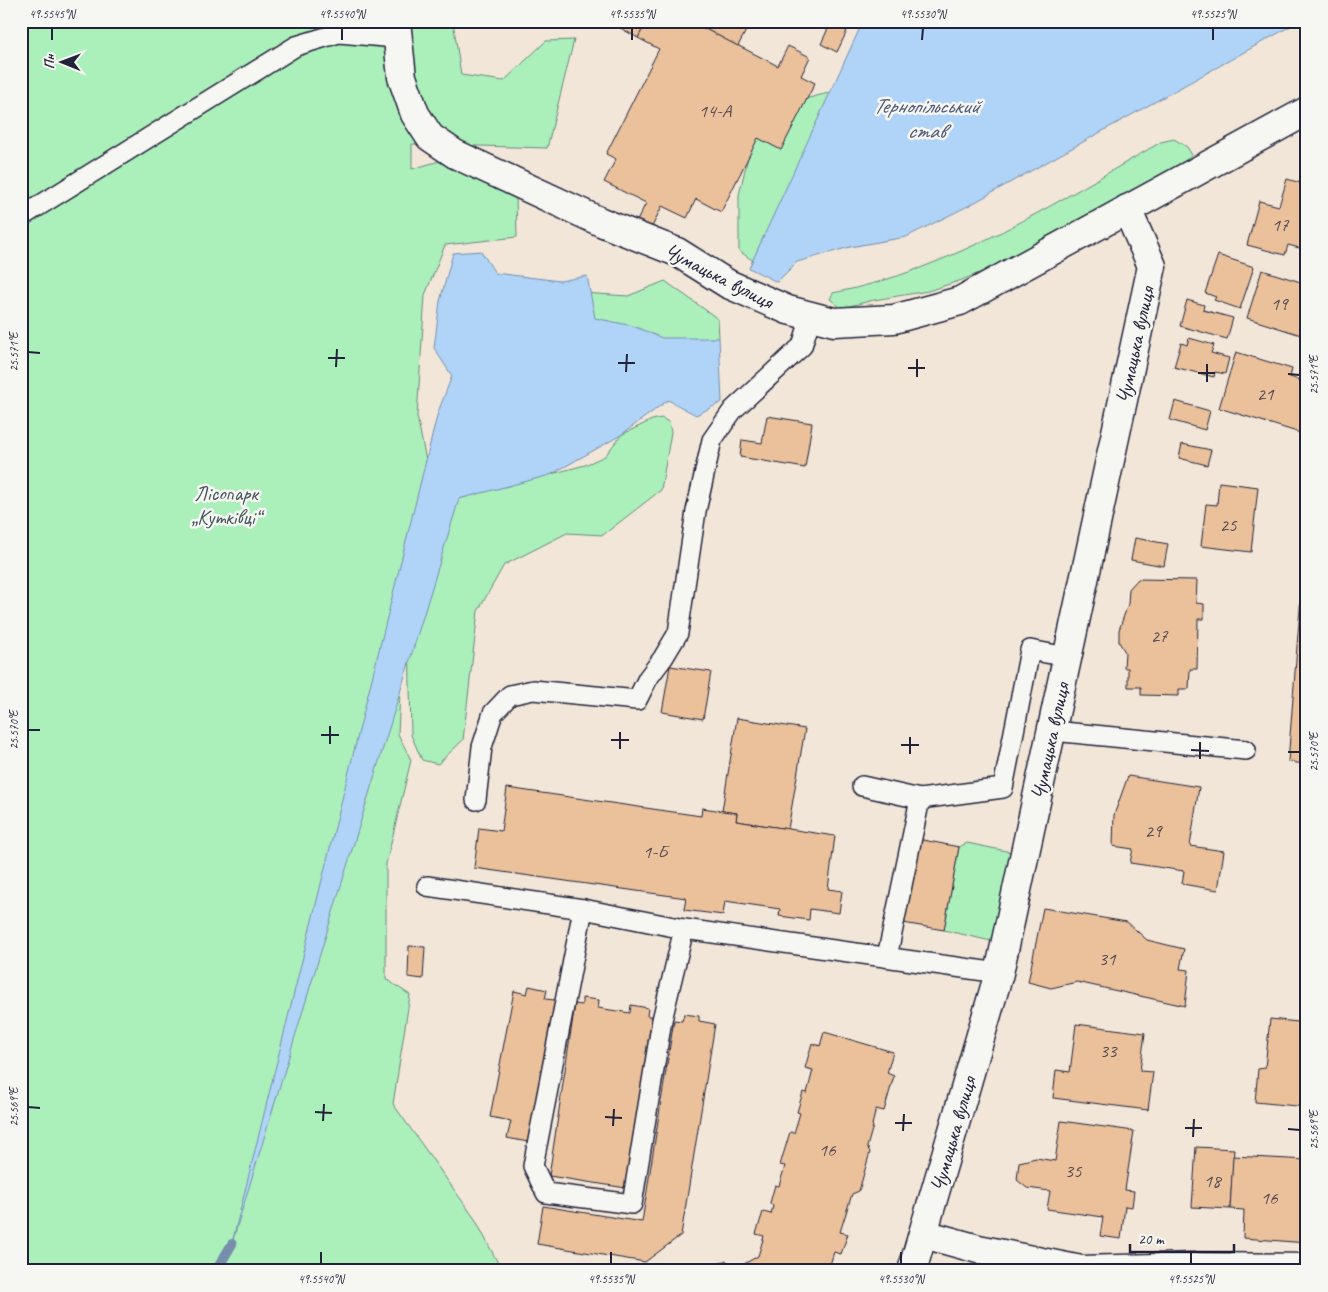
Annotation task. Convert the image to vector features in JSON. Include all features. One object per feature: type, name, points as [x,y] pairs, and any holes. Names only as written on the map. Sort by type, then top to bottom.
[{"type":"street","name":"Чумацька вулиця","points":[[396,30],[402,77],[415,114],[430,137],[455,154],[601,222],[677,252],[728,284],[799,313],[834,322],[894,319],[960,302],[1127,208],[1182,181],[1307,111]]},
{"type":"street","name":"Чумацька вулиця","points":[[912,1271],[999,973],[1053,731],[1067,657],[1152,266],[1127,208]]},
{"type":"street","points":[[924,1234],[978,1249],[1081,1270],[1307,1268]]},
{"type":"lane","points":[[21,217],[296,46],[339,33],[396,30]]},
{"type":"lane","points":[[476,800],[482,747],[493,713],[510,694],[533,690],[637,700],[648,678],[678,633],[696,511],[712,440],[733,410],[802,346],[799,313]]},
{"type":"lane","points":[[862,786],[920,800],[1003,788],[1030,650],[1067,657]]},
{"type":"lane","points":[[1053,731],[1246,750]]},
{"type":"lane","points":[[887,957],[920,800]]},
{"type":"lane","points":[[427,886],[583,910],[684,929],[999,973]]},
{"type":"lane","points":[[583,910],[533,1166],[546,1193],[632,1204],[662,1020],[684,929]]},
{"type":"green space","name":"Лісопарк „Кутківці“","points":[[21,21],[453,21],[461,75],[504,81],[546,41],[574,40],[547,148],[412,144],[412,169],[443,160],[516,196],[517,237],[445,245],[425,295],[417,416],[435,505],[585,465],[605,456],[621,435],[652,420],[661,418],[669,422],[671,432],[661,490],[603,535],[567,533],[504,565],[478,611],[463,740],[438,764],[422,760],[411,735],[409,635],[401,670],[398,734],[411,760],[386,864],[386,979],[410,995],[393,1104],[475,1219],[502,1271],[21,1271]]},
{"type":"green space","points":[[832,92],[761,266],[739,251],[739,195],[752,140],[805,99]]},
{"type":"green space","points":[[1174,139],[1187,147],[1192,155],[1178,167],[1001,264],[928,291],[874,300],[841,308],[830,299],[833,293],[877,282],[920,268],[962,251],[1043,210],[1161,142]]},
{"type":"green space","points":[[665,281],[718,319],[719,338],[702,349],[584,336],[567,292],[628,296]]},
{"type":"green space","points":[[967,843],[1011,852],[991,941],[944,930],[959,847]]},
{"type":"water","name":"Тернопільський став","points":[[846,21],[1300,21],[968,206],[906,237],[850,247],[797,262],[777,282],[749,268],[859,30]]},
{"type":"water","points":[[481,251],[495,273],[560,281],[587,276],[595,318],[633,326],[662,338],[719,338],[722,402],[696,415],[668,400],[621,435],[550,475],[459,499],[232,1243],[438,412],[452,376],[434,348],[440,301],[453,253]]},
{"type":"building","points":[[608,21],[647,21],[638,38]]},
{"type":"building","points":[[647,21],[690,21],[778,66],[788,46],[810,57],[801,76],[815,83],[781,150],[758,138],[721,212],[696,199],[687,218],[662,206],[651,229],[637,221],[646,203],[604,182],[616,159],[606,154],[659,49],[638,38]]},
{"type":"building","points":[[690,21],[751,21],[738,46]]},
{"type":"building","points":[[830,24],[847,31],[837,52],[821,44]]},
{"type":"building","points":[[1287,179],[1307,185],[1307,250],[1288,245],[1285,255],[1247,245],[1259,201],[1279,206]]},
{"type":"building","points":[[1218,255],[1254,267],[1240,309],[1214,300],[1216,297],[1205,293]]},
{"type":"building","points":[[1262,270],[1307,284],[1307,326],[1304,326],[1301,335],[1247,318]]},
{"type":"building","points":[[1187,300],[1204,305],[1203,310],[1233,318],[1227,339],[1180,326]]},
{"type":"building","points":[[1189,338],[1214,345],[1211,353],[1229,358],[1225,374],[1215,372],[1214,377],[1174,367],[1181,343],[1187,345]]},
{"type":"building","points":[[1236,352],[1292,369],[1290,377],[1299,380],[1303,370],[1307,371],[1307,435],[1219,408]]},
{"type":"building","points":[[1175,401],[1210,411],[1205,430],[1170,420]]},
{"type":"building","points":[[767,416],[812,423],[805,468],[740,457],[742,440],[762,443]]},
{"type":"building","points":[[1182,444],[1211,450],[1207,465],[1179,458]]},
{"type":"building","points":[[1219,482],[1258,487],[1251,552],[1201,546],[1206,504],[1217,505]]},
{"type":"building","points":[[1135,538],[1168,544],[1164,566],[1131,560]]},
{"type":"building","points":[[1304,557],[1307,558],[1307,764],[1288,762]]},
{"type":"building","points":[[1138,579],[1197,580],[1196,603],[1204,604],[1204,619],[1198,619],[1197,669],[1190,669],[1189,689],[1179,689],[1179,696],[1141,695],[1141,687],[1128,687],[1128,668],[1124,668],[1125,652],[1119,642],[1119,630],[1128,604],[1129,589]]},
{"type":"building","points":[[670,666],[711,672],[703,719],[662,712]]},
{"type":"building","points":[[737,718],[805,729],[788,829],[736,821],[737,813],[722,811]]},
{"type":"building","points":[[1128,776],[1199,787],[1190,846],[1224,851],[1218,890],[1182,884],[1184,871],[1130,863],[1133,849],[1113,846],[1114,815]]},
{"type":"building","points":[[507,788],[701,816],[702,808],[737,813],[736,821],[835,836],[828,889],[842,891],[839,913],[810,909],[809,920],[779,916],[780,909],[725,901],[723,915],[684,910],[686,898],[474,868],[479,828],[501,831]]},
{"type":"building","points":[[918,839],[959,847],[944,930],[903,923]]},
{"type":"building","points":[[1043,908],[1127,922],[1147,940],[1184,949],[1180,969],[1189,970],[1185,1006],[1077,982],[1051,988],[1028,982]]},
{"type":"building","points":[[409,946],[425,947],[423,979],[408,977]]},
{"type":"building","points":[[529,986],[547,990],[545,999],[555,1000],[528,1142],[507,1138],[511,1121],[490,1117],[514,991],[527,994]]},
{"type":"building","points":[[582,998],[599,1000],[598,1008],[630,1013],[631,1005],[648,1008],[647,1016],[652,1016],[626,1188],[549,1176],[575,1004],[582,1005]]},
{"type":"building","points":[[684,1014],[699,1016],[699,1021],[715,1024],[681,1235],[645,1262],[537,1244],[543,1206],[642,1222],[674,1020],[682,1021]]},
{"type":"building","points":[[1270,1019],[1307,1023],[1307,1107],[1255,1102],[1258,1069],[1265,1068]]},
{"type":"building","points":[[1076,1024],[1145,1033],[1140,1071],[1153,1072],[1148,1110],[1053,1098],[1056,1070],[1070,1072]]},
{"type":"building","points":[[824,1032],[893,1052],[887,1073],[894,1076],[884,1111],[876,1109],[867,1147],[870,1152],[859,1191],[852,1194],[840,1232],[848,1234],[841,1254],[834,1252],[828,1271],[732,1271],[758,1256],[764,1236],[756,1234],[763,1212],[771,1214],[773,1206],[770,1203],[775,1185],[779,1186],[785,1166],[780,1165],[790,1132],[794,1133],[800,1113],[797,1112],[803,1092],[807,1093],[813,1070],[805,1068],[812,1043],[820,1046]]},
{"type":"building","points":[[1061,1121],[1134,1131],[1125,1190],[1134,1191],[1132,1207],[1125,1206],[1121,1239],[1100,1236],[1103,1217],[1047,1209],[1050,1191],[1027,1188],[1017,1180],[1019,1162],[1036,1158],[1055,1161]]},
{"type":"building","points":[[1196,1147],[1234,1149],[1230,1209],[1192,1207]]},
{"type":"building","points":[[1233,1156],[1307,1160],[1307,1243],[1243,1238],[1244,1210],[1230,1209]]},
{"type":"building","points":[[726,1260],[732,1271],[699,1271],[712,1263],[716,1265]]},
{"type":"waterway","points":[[216,1271],[232,1244]]}]
